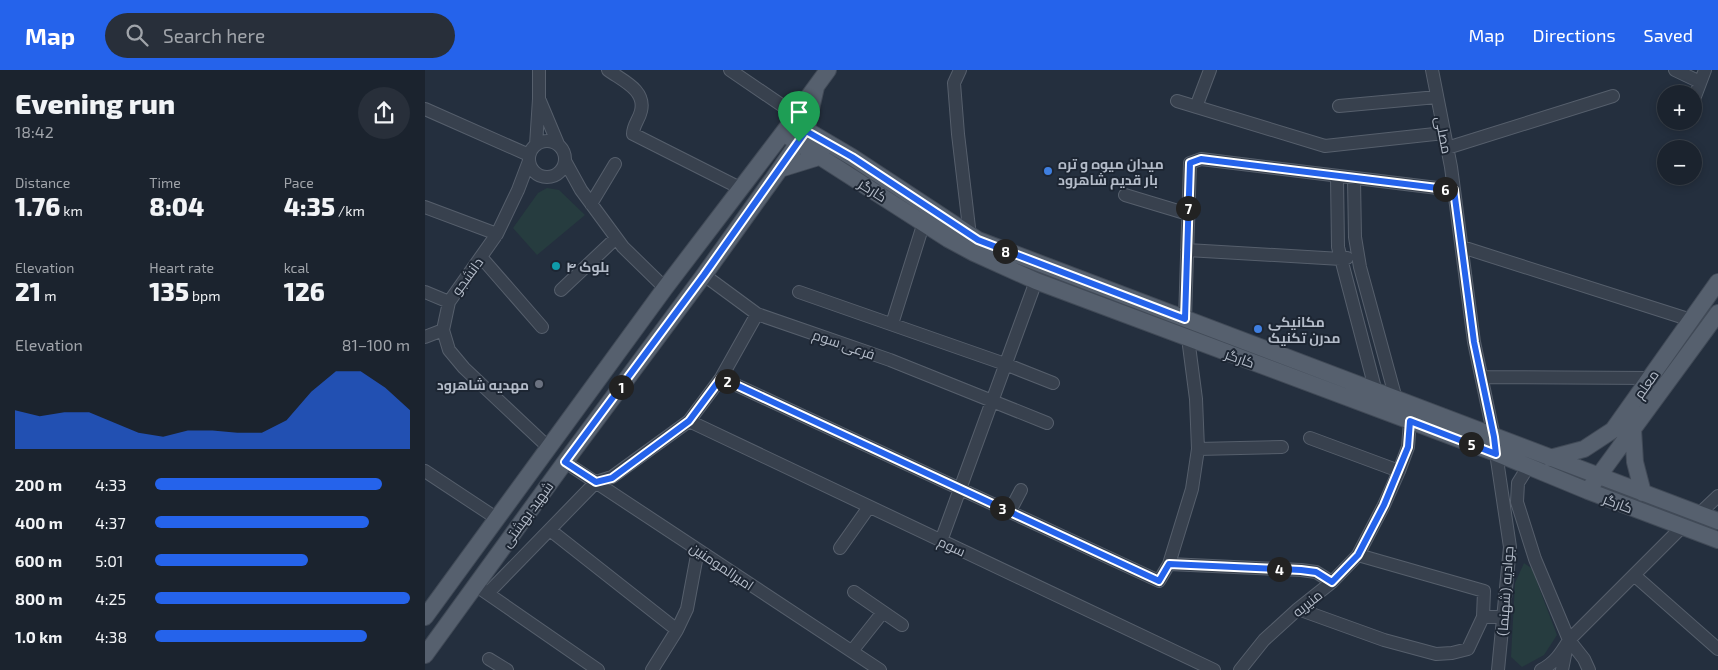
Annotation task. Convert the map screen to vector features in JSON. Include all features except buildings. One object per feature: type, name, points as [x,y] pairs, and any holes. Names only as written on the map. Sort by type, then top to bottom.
[{"type":"main road","name":"شهید بهشتی","points":[[425,618],[548,447],[828,70]]},
{"type":"main road","points":[[803,136],[815,87]]},
{"type":"main road","name":"کارگر","points":[[790,123],[822,156],[948,239],[1036,281],[1410,421],[1718,540]]},
{"type":"main road","name":"شهید بهشتی","points":[[425,655],[482,589],[565,462],[704,275],[803,136]]},
{"type":"main road","name":"کارگر","points":[[803,136],[852,157],[970,236],[987,244],[1718,521]]},
{"type":"main road","points":[[780,169],[822,156]]},
{"type":"main road","name":"معلم","points":[[1550,458],[1584,449],[1613,430],[1718,282]]},
{"type":"main road","name":"معلم","points":[[1588,491],[1718,314]]},
{"type":"main road","points":[[1633,429],[1635,462],[1643,494]]},
{"type":"main road","points":[[1494,437],[1496,454]]},
{"type":"street","name":"دانشجو","points":[[443,330],[449,302],[497,234],[518,190],[531,154],[539,99],[539,70]]},
{"type":"street","points":[[608,70],[638,91],[641,101],[641,112],[633,127],[633,134],[740,188]]},
{"type":"street","points":[[729,70],[790,123]]},
{"type":"street","points":[[960,70],[954,83],[970,236]]},
{"type":"street","points":[[1196,107],[1210,70]]},
{"type":"street","name":"مصلی","points":[[1432,70],[1454,190],[1474,342],[1494,437]]},
{"type":"street","points":[[1675,70],[1700,82]]},
{"type":"street","points":[[1699,85],[1705,70]]},
{"type":"street","points":[[1447,148],[1613,96]]},
{"type":"street","points":[[1339,106],[1437,97]]},
{"type":"street","name":"دانشجو","points":[[539,99],[557,144]]},
{"type":"street","points":[[1177,101],[1325,146],[1444,132]]},
{"type":"street","points":[[425,109],[531,154]]},
{"type":"street","points":[[565,161],[556,174],[548,176],[540,175],[531,168],[531,154],[545,141],[557,144],[564,154],[565,161],[581,190],[591,204],[623,246],[665,288]]},
{"type":"street","points":[[1185,319],[1190,163],[1201,159],[1454,190]]},
{"type":"street","points":[[591,204],[615,164]]},
{"type":"street","points":[[556,174],[581,190]]},
{"type":"street","points":[[518,190],[540,175]]},
{"type":"street","points":[[1337,177],[1338,247],[1376,392]]},
{"type":"street","points":[[1354,179],[1355,237],[1358,254],[1395,399]]},
{"type":"street","points":[[1125,195],[1188,214]]},
{"type":"street","points":[[425,207],[497,234]]},
{"type":"street","points":[[892,324],[923,222]]},
{"type":"street","points":[[561,290],[617,238]]},
{"type":"street","points":[[1462,247],[1691,320]]},
{"type":"street","points":[[1187,250],[1341,259],[1358,254]]},
{"type":"street","points":[[481,258],[542,327]]},
{"type":"street","name":"فرعی سوم","points":[[704,275],[757,314],[890,360],[1047,423]]},
{"type":"street","points":[[941,540],[1036,281]]},
{"type":"street","points":[[425,292],[449,302]]},
{"type":"street","points":[[799,292],[1005,364],[1053,383]]},
{"type":"street","points":[[598,670],[482,589],[550,530],[596,482],[612,478],[689,421],[721,378],[757,314]]},
{"type":"street","points":[[425,337],[443,330],[449,350],[464,368],[548,447]]},
{"type":"street","points":[[721,378],[1159,581],[1169,564],[1192,489],[1198,449],[1196,400],[1188,338]]},
{"type":"street","points":[[1482,377],[1650,378]]},
{"type":"street","name":"سوم","points":[[689,421],[1214,670]]},
{"type":"street","name":"منیریه","points":[[1240,670],[1264,640],[1298,609],[1332,582],[1358,555],[1399,471],[1408,447],[1410,421]]},
{"type":"street","points":[[1310,438],[1399,471]]},
{"type":"street","points":[[1198,449],[1282,447]]},
{"type":"street","name":"جوادیه (شهنما)","points":[[1496,454],[1509,547],[1498,670]]},
{"type":"street","name":"امیرالمومنین","points":[[565,462],[880,670]]},
{"type":"street","points":[[1528,467],[1518,483],[1517,502],[1535,559],[1569,640],[1584,659],[1589,670]]},
{"type":"street","points":[[425,471],[496,518]]},
{"type":"street","points":[[1010,511],[1021,490]]},
{"type":"street","points":[[1699,514],[1718,496]]},
{"type":"street","points":[[840,548],[869,506]]},
{"type":"street","points":[[1541,670],[1558,658],[1569,640],[1682,527]]},
{"type":"street","points":[[550,530],[677,630]]},
{"type":"street","points":[[652,670],[677,630],[687,609],[698,550]]},
{"type":"street","points":[[1298,609],[1384,640],[1436,654],[1469,649],[1483,617],[1484,591],[1358,555]]},
{"type":"street","points":[[1169,564],[1301,570],[1316,572],[1332,582]]},
{"type":"street","points":[[1634,575],[1718,649]]},
{"type":"street","points":[[854,592],[902,625]]},
{"type":"street","points":[[852,652],[883,612]]},
{"type":"street","points":[[1483,617],[1503,617]]},
{"type":"street","points":[[1562,670],[1569,640]]},
{"type":"street","points":[[489,659],[507,670]]},
{"type":"green space","points":[[547,188],[559,190],[585,215],[537,255],[513,228],[538,193]]},
{"type":"green space","points":[[1524,563],[1534,570],[1557,635],[1544,655],[1522,667],[1511,657],[1515,583]]},
{"type":"place","name":"میدان میوه و تره بار قدیم شاهرود","points":[[1048,171]]},
{"type":"place","name":"بلوک ۴","points":[[556,266]]},
{"type":"place","name":"مکانیکی مدرن تکنیک","points":[[1258,329]]},
{"type":"place","name":"مهدیه شاهرود","points":[[539,384]]},
{"type":"route","points":[[806,131],[852,157],[978,240],[1185,319],[1190,163],[1201,159],[1454,190],[1474,342],[1496,454],[1410,421],[1408,447],[1391,491],[1358,555],[1332,582],[1316,572],[1301,570],[1169,564],[1159,581],[721,378],[689,421],[612,478],[596,482],[565,462],[704,275],[799,142],[806,131]]}]
